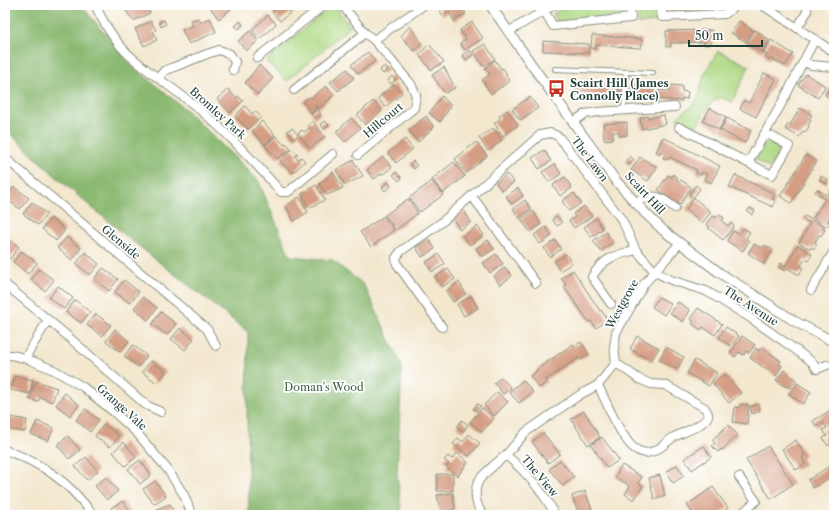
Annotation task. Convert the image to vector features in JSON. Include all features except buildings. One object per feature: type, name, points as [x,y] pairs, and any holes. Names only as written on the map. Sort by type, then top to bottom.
[{"type":"street","name":"Bromley Park","points":[[95,5],[104,23],[119,44],[136,61],[200,109],[241,148],[281,192],[288,192],[334,154]]},
{"type":"street","points":[[257,58],[324,5]]},
{"type":"street","name":"Hillcourt","points":[[342,5],[411,84],[416,96],[414,108],[358,155]]},
{"type":"street","points":[[374,40],[424,5]]},
{"type":"street","name":"Scairt Hill","points":[[490,5],[616,181],[634,202],[664,231],[720,273],[774,309],[834,342]]},
{"type":"street","points":[[508,32],[554,5]]},
{"type":"street","points":[[662,5],[662,17],[725,14],[733,8],[734,5]]},
{"type":"street","points":[[762,5],[834,52]]},
{"type":"street","points":[[797,28],[807,12],[807,5]]},
{"type":"street","points":[[544,10],[553,26],[631,18],[630,6]]},
{"type":"street","points":[[294,90],[365,32]]},
{"type":"street","points":[[748,163],[815,40]]},
{"type":"street","points":[[159,77],[164,71],[219,50],[230,54],[235,62],[234,70]]},
{"type":"street","points":[[804,62],[812,65],[834,67]]},
{"type":"street","points":[[573,122],[585,114],[675,107]]},
{"type":"street","points":[[679,127],[772,175],[789,146],[766,132]]},
{"type":"street","name":"The Lawn","points":[[442,327],[397,264],[396,258],[401,251],[442,222],[540,135],[551,133],[559,137],[622,220],[636,250],[655,272]]},
{"type":"street","name":"Glenside","points":[[5,158],[207,329],[216,346]]},
{"type":"street","points":[[472,196],[536,283]]},
{"type":"street","points":[[634,202],[651,196],[658,197],[675,208]]},
{"type":"street","name":"Westgrove","points":[[616,363],[614,347],[616,333],[644,284],[680,243]]},
{"type":"street","points":[[611,304],[592,277],[597,269],[606,260],[617,255],[636,250]]},
{"type":"street","points":[[811,290],[834,251]]},
{"type":"street","name":"The Avenue","points":[[655,272],[671,280],[706,291],[749,317],[796,350],[812,362],[817,369],[827,365]]},
{"type":"street","points":[[5,284],[146,405],[162,412]]},
{"type":"street","points":[[25,358],[48,320]]},
{"type":"street","name":"Grange Vale","points":[[5,355],[25,358],[54,370],[83,387],[137,433],[168,470],[184,495],[192,515]]},
{"type":"street","points":[[506,455],[526,432],[581,394],[598,385],[616,363],[639,379],[651,384],[665,385],[705,408],[708,413],[708,417],[704,422],[674,437],[656,450],[650,453],[643,452],[631,446],[598,385]]},
{"type":"street","points":[[5,450],[25,458],[53,473],[82,500],[93,515]]},
{"type":"street","name":"The View","points":[[482,515],[477,503],[475,491],[480,479],[506,455],[517,464],[550,503],[555,515]]},
{"type":"street","points":[[739,477],[756,501],[740,515]]},
{"type":"lane","points":[[555,69],[653,73]]},
{"type":"lane","points":[[624,110],[626,73]]},
{"type":"green space","name":"Doman's Wood","points":[[5,5],[81,5],[132,66],[185,109],[258,180],[290,256],[332,260],[364,285],[402,366],[397,473],[402,515],[249,515],[247,422],[248,332],[93,208],[33,156],[5,128]]},
{"type":"green space","points":[[332,5],[334,5],[350,27],[287,81],[266,61]]},
{"type":"green space","points":[[569,5],[639,5],[627,6],[625,15],[558,22],[553,14]]},
{"type":"green space","points":[[639,5],[655,5],[656,22],[638,24]]},
{"type":"green space","points":[[670,5],[727,5],[724,9],[671,12]]},
{"type":"green space","points":[[718,51],[749,66],[732,102],[720,97],[710,104],[694,129],[676,118],[692,106],[698,98],[704,75]]},
{"type":"green space","points":[[772,140],[779,143],[780,152],[769,168],[756,159],[765,144]]},
{"type":"place","name":"Scairt Hill (James Connolly Place)","points":[[557,89]]}]
